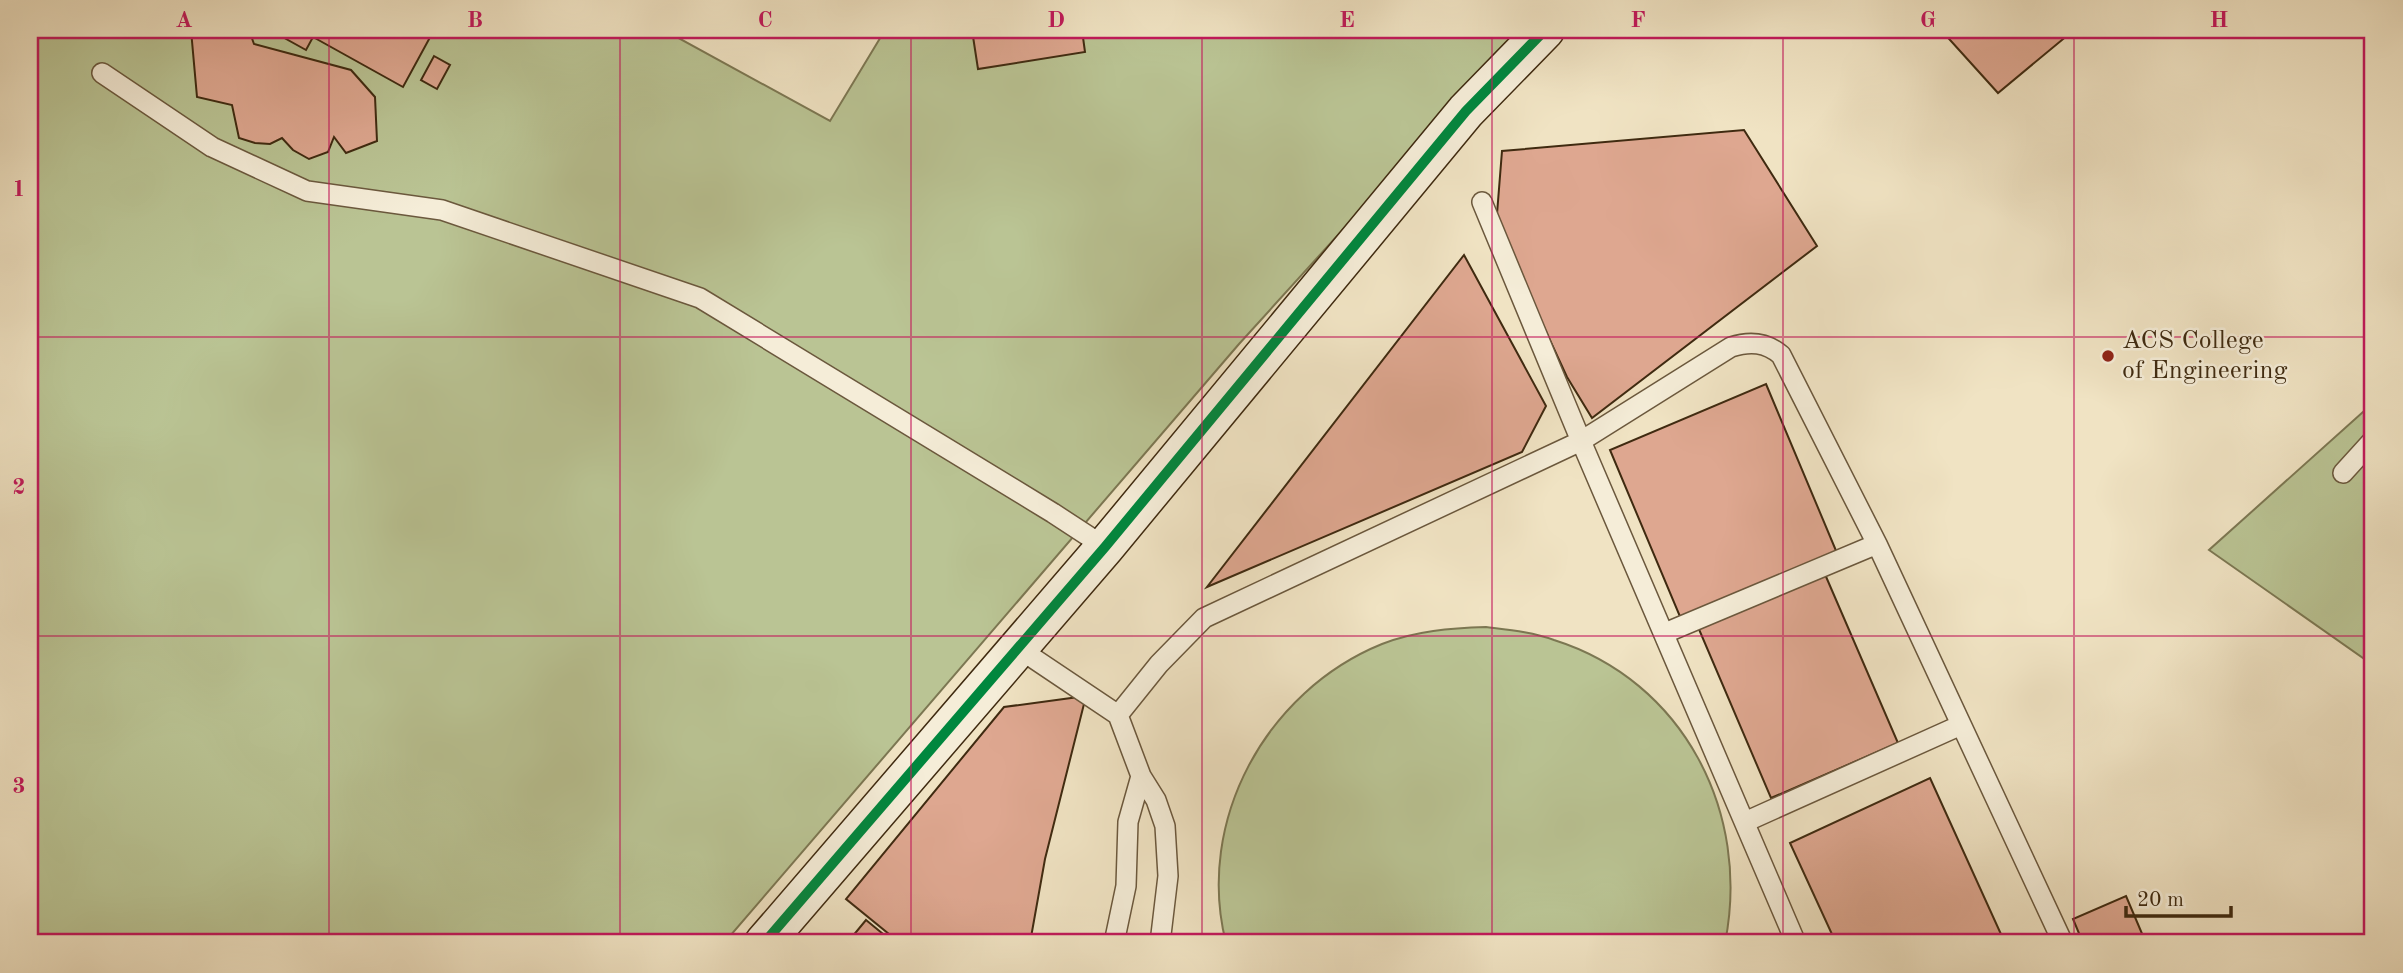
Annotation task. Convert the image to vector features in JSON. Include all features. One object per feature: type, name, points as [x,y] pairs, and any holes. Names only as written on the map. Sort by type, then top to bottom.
[{"type":"street","points":[[764,943],[1105,547],[1466,111],[1545,30]]},
{"type":"lane","points":[[102,72],[212,147],[307,191],[442,210],[700,298],[1105,547]]},
{"type":"lane","points":[[1482,202],[1796,943]]},
{"type":"lane","points":[[1118,715],[1158,664],[1204,618],[1581,441],[1731,347],[1746,342],[1766,346],[1781,355],[1877,544],[2063,943]]},
{"type":"lane","points":[[2343,472],[2373,440]]},
{"type":"lane","points":[[1665,633],[1877,544]]},
{"type":"lane","points":[[1017,648],[1118,715],[1141,776],[1156,800],[1165,826],[1168,876],[1160,943]]},
{"type":"lane","points":[[1745,822],[1961,725]]},
{"type":"lane","points":[[1114,943],[1126,886],[1128,822],[1141,776]]},
{"type":"green space","points":[[30,30],[664,30],[830,121],[885,30],[1524,30],[1239,344],[724,943],[30,943]]},
{"type":"green space","points":[[2373,403],[2373,665],[2209,550]]},
{"type":"green space","points":[[1486,627],[1546,637],[1600,659],[1639,686],[1672,720],[1698,758],[1717,801],[1728,847],[1730,894],[1725,943],[1226,943],[1219,897],[1221,851],[1231,807],[1249,765],[1273,727],[1304,693],[1341,665],[1382,644],[1433,631]]},
{"type":"building","points":[[191,30],[249,30],[254,44],[351,70],[375,97],[377,141],[346,153],[334,137],[328,152],[309,159],[293,150],[282,138],[270,144],[239,138],[232,105],[197,97]]},
{"type":"building","points":[[270,30],[434,30],[403,87],[313,37],[306,50]]},
{"type":"building","points":[[972,30],[1082,30],[1085,52],[978,69]]},
{"type":"building","points":[[1941,30],[2074,30],[1998,93]]},
{"type":"building","points":[[434,56],[450,65],[437,89],[421,80]]},
{"type":"building","points":[[1744,130],[1817,246],[1592,418],[1567,377],[1529,295],[1497,214],[1502,151]]},
{"type":"building","points":[[1464,255],[1546,406],[1522,452],[1207,587]]},
{"type":"building","points":[[1766,384],[1837,553],[1681,619],[1610,450]]},
{"type":"building","points":[[1824,572],[1898,743],[1771,798],[1698,627]]},
{"type":"building","points":[[1086,696],[1045,859],[1030,943],[900,943],[846,899],[1004,707]]},
{"type":"building","points":[[1930,778],[2005,943],[1836,943],[1790,843]]},
{"type":"building","points":[[2126,896],[2146,943],[2083,943],[2073,919]]},
{"type":"building","points":[[866,920],[894,943],[847,943]]},
{"type":"cycle path","points":[[764,943],[1105,547],[1466,111],[1545,30]]},
{"type":"place","name":"ACS College of Engineering","points":[[2108,356]]}]
